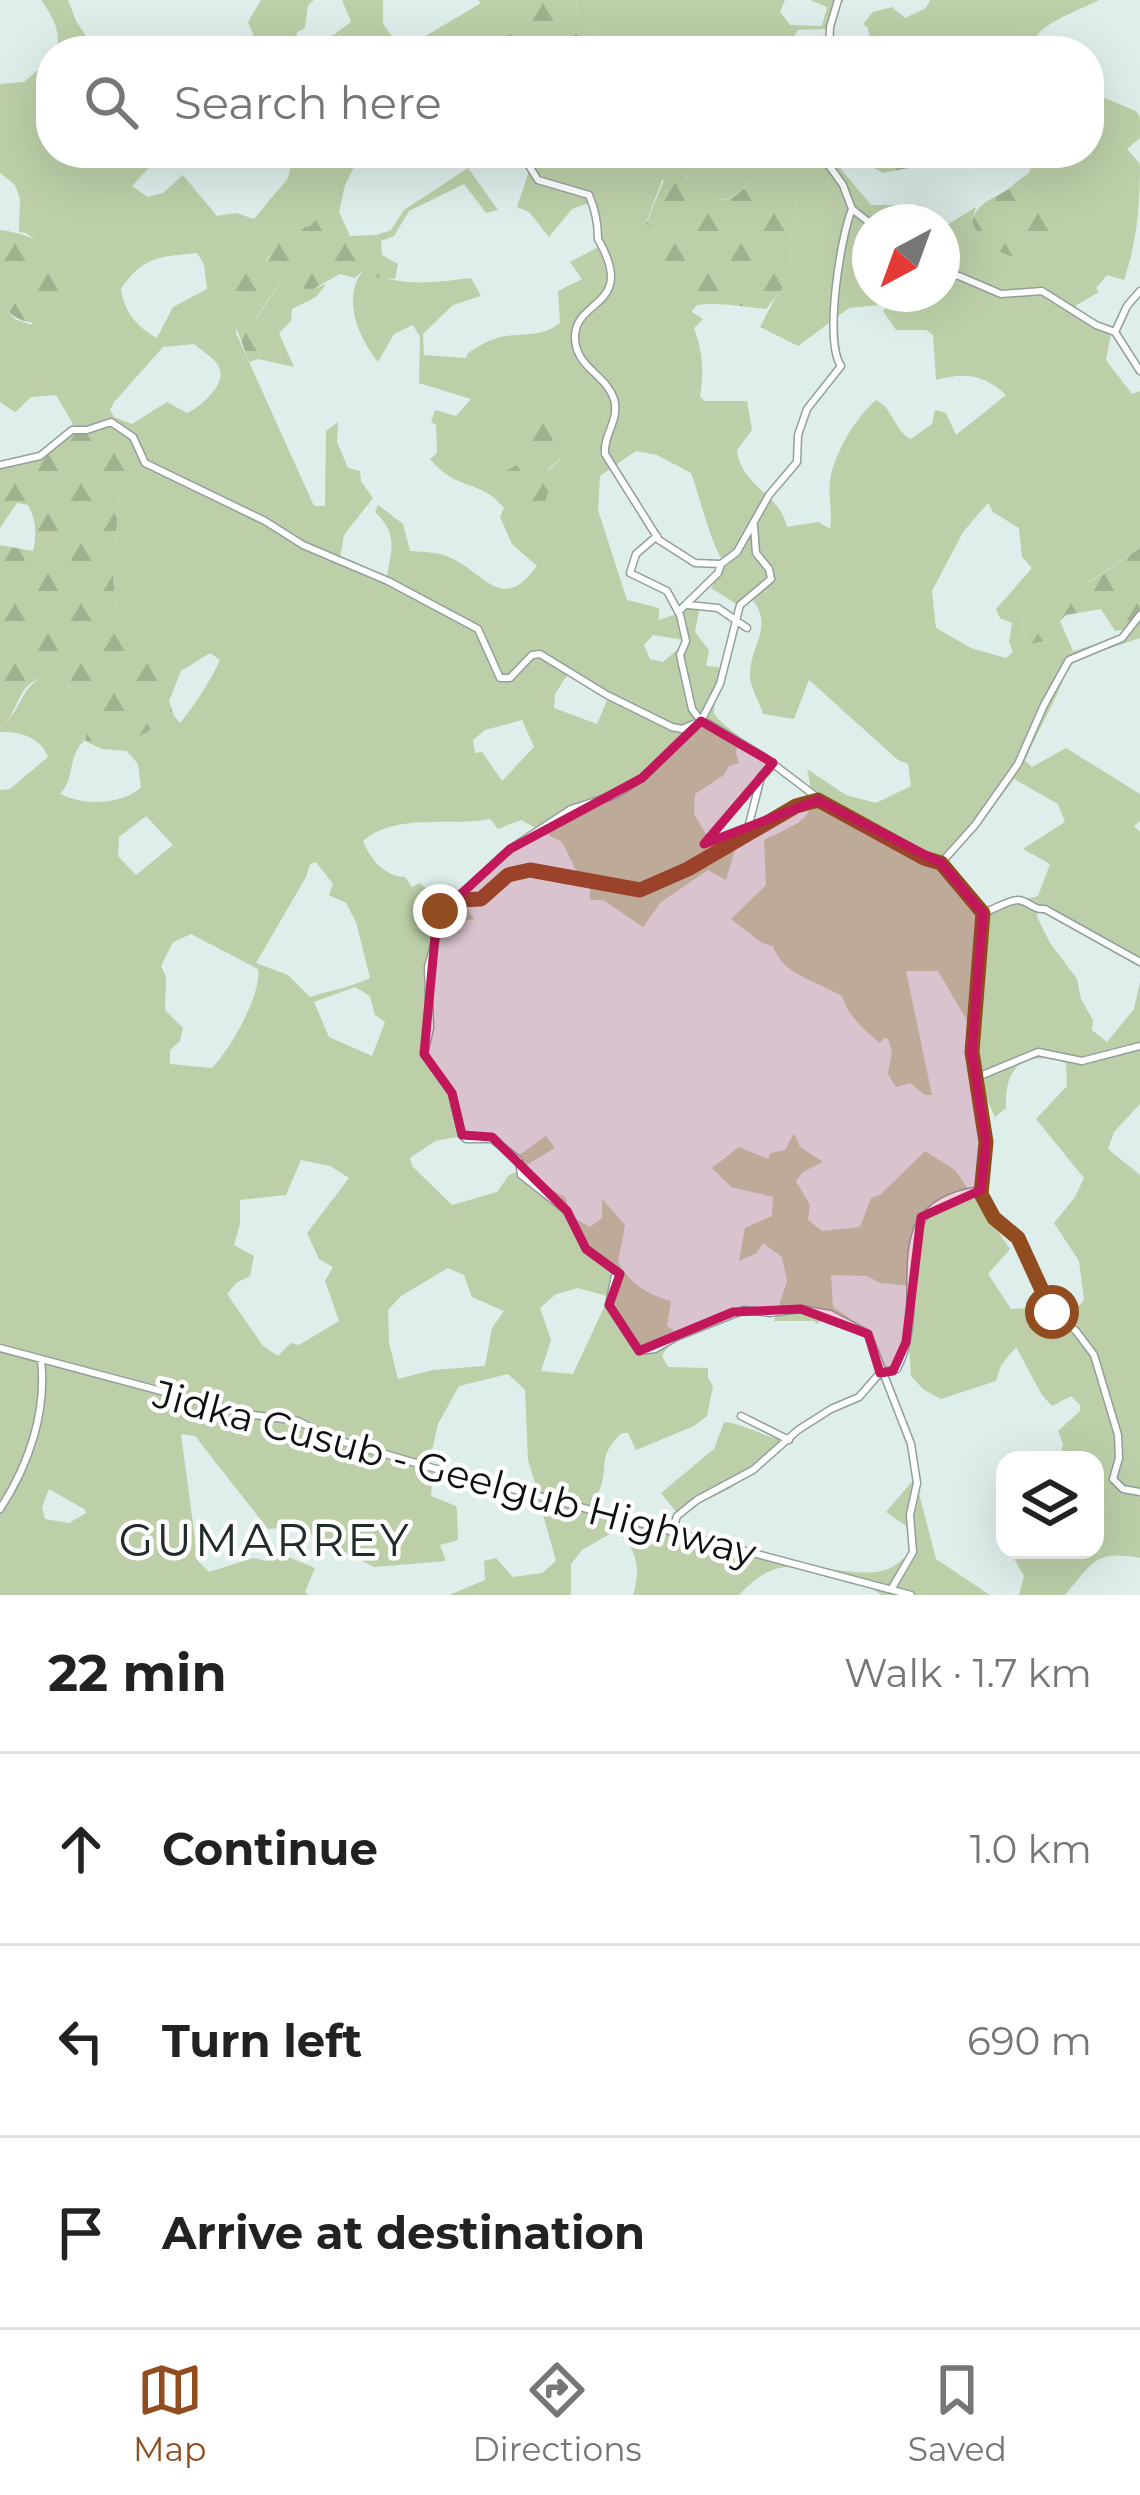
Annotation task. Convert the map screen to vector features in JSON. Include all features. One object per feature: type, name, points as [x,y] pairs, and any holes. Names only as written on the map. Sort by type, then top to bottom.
[{"type":"street","points":[[830,36],[838,0]]},
{"type":"street","points":[[530,168],[538,180],[580,189],[592,199],[600,224],[598,239],[610,256],[613,274],[600,303],[577,324],[575,345],[584,364],[613,396],[616,416],[603,446],[605,454],[657,536],[695,562],[721,564],[733,557],[769,495],[797,462],[800,426],[814,395],[841,366],[835,358],[832,310],[852,209],[831,168]]},
{"type":"street","points":[[960,280],[1001,294],[1042,291],[1115,332],[1140,371]]},
{"type":"street","points":[[1115,332],[1126,306],[1140,291]]},
{"type":"street","points":[[0,465],[40,456],[72,430],[111,422],[134,437],[145,463],[478,629],[500,678],[510,678],[539,654],[672,728],[701,721]]},
{"type":"street","points":[[754,526],[756,553],[771,579],[740,605],[720,684],[701,721],[642,778],[615,795],[571,809],[510,849],[437,916],[439,926],[428,967],[430,1028],[424,1054],[452,1093],[462,1135],[492,1138],[519,1160],[521,1175],[567,1211],[586,1249],[616,1270],[609,1305],[639,1351],[655,1349],[733,1312],[754,1309],[770,1313],[802,1309],[840,1317],[868,1334],[911,1444],[917,1483],[910,1515],[913,1552],[892,1588]]},
{"type":"street","points":[[657,536],[636,554],[630,573],[664,589],[678,612],[686,641],[680,655],[692,710],[701,721],[772,764],[818,800],[941,863],[983,913],[972,1052],[986,1142],[981,1190],[994,1218],[1018,1238],[1052,1312],[1076,1330],[1094,1355],[1118,1435],[1113,1479],[1124,1489],[1140,1492]]},
{"type":"street","points":[[678,612],[718,573],[721,564]]},
{"type":"street","points":[[688,605],[718,608],[747,628]]},
{"type":"street","points":[[941,863],[975,826],[1018,764],[1069,660],[1122,638],[1140,615]]},
{"type":"street","points":[[746,836],[761,777],[772,764]]},
{"type":"street","points":[[458,900],[481,899],[508,875],[530,870],[640,890],[796,806],[818,800]]},
{"type":"street","points":[[983,913],[1022,901],[1140,962]]},
{"type":"street","points":[[975,1078],[1038,1052],[1082,1061],[1140,1046]]},
{"type":"street","points":[[673,1530],[685,1509],[753,1470],[831,1409],[859,1397],[880,1373],[893,1372],[901,1365],[912,1302],[914,1233],[921,1217],[954,1195],[981,1190]]},
{"type":"street","name":"Jidka Cusub - Geelgub Highway","points":[[0,1348],[248,1414],[298,1421],[330,1438],[433,1468],[911,1595]]},
{"type":"street","points":[[0,1509],[33,1440],[45,1391],[41,1360]]},
{"type":"street","points":[[741,1416],[789,1440]]},
{"type":"highlighted area","points":[[701,721],[773,763],[704,844],[818,800],[941,863],[983,913],[972,1052],[986,1142],[981,1190],[921,1217],[906,1342],[893,1371],[880,1373],[868,1334],[801,1309],[733,1312],[639,1351],[609,1305],[620,1274],[586,1249],[567,1211],[492,1137],[462,1135],[452,1093],[424,1054],[437,916],[510,849],[642,778]]},
{"type":"green space","points":[[41,0],[68,0],[86,36],[57,36]]},
{"type":"green space","points":[[261,0],[314,0],[308,5],[305,28],[297,36],[254,36],[248,22]]},
{"type":"green space","points":[[342,0],[383,0],[383,24],[392,36],[332,36],[351,22]]},
{"type":"green space","points":[[478,0],[576,0],[577,14],[597,36],[486,36],[494,18]]},
{"type":"green space","points":[[576,0],[785,0],[780,12],[790,25],[822,26],[827,7],[810,0],[844,0],[837,9],[833,36],[826,36],[826,29],[798,30],[794,36],[597,36],[577,14]]},
{"type":"green space","points":[[930,0],[1099,0],[1038,36],[870,36],[863,24],[873,12],[892,7],[905,18],[926,8]]},
{"type":"green space","points":[[481,3],[495,18],[487,36],[426,36]]},
{"type":"green space","points":[[36,72],[36,168],[149,168],[132,186],[148,197],[163,193],[183,175],[217,216],[236,213],[254,219],[288,178],[290,168],[354,168],[339,212],[323,212],[310,226],[285,231],[263,265],[248,272],[232,315],[236,333],[314,506],[325,506],[326,431],[338,422],[337,442],[348,468],[360,471],[373,498],[344,535],[340,558],[387,577],[392,543],[388,528],[375,512],[378,505],[403,524],[410,551],[449,557],[503,589],[525,580],[537,566],[512,544],[500,517],[504,508],[495,499],[449,476],[430,459],[437,453],[436,425],[431,422],[435,410],[456,416],[471,399],[419,383],[420,337],[413,325],[394,334],[378,362],[364,340],[353,303],[365,268],[403,281],[471,278],[481,296],[453,305],[423,334],[424,355],[466,358],[494,339],[544,332],[560,323],[558,291],[582,279],[570,262],[600,246],[589,203],[572,209],[549,237],[529,212],[517,207],[530,168],[840,168],[870,204],[852,204],[852,308],[798,346],[760,327],[791,268],[797,199],[756,173],[738,193],[722,199],[705,193],[685,175],[662,180],[646,223],[658,231],[640,235],[658,291],[703,319],[694,328],[702,362],[700,397],[747,401],[752,430],[737,450],[746,473],[777,506],[787,527],[818,522],[830,529],[830,481],[836,460],[853,427],[876,400],[911,439],[932,424],[935,410],[946,413],[956,435],[1006,395],[973,377],[936,380],[933,335],[926,330],[896,330],[884,312],[960,312],[960,217],[976,207],[972,222],[1034,260],[1049,246],[1052,210],[1015,183],[1031,168],[1104,168],[1104,98],[1136,111],[1140,138],[1127,149],[1140,164],[1138,209],[1124,280],[1107,275],[1096,288],[1099,292],[1075,306],[1091,320],[1112,328],[1106,360],[1132,394],[1140,391],[1140,548],[1089,582],[1052,590],[1021,616],[1027,645],[1044,641],[1068,653],[1118,637],[1140,609],[1140,638],[1070,662],[1025,761],[1032,767],[1066,748],[1140,794],[1140,821],[1134,826],[1140,832],[1140,965],[1045,911],[1037,917],[1077,979],[1093,1020],[1092,1030],[1107,1042],[1134,1009],[1140,982],[1140,1104],[1114,1132],[1108,1149],[1140,1175],[1140,1558],[1104,1557],[1104,1451],[1062,1451],[1058,1431],[1080,1411],[1080,1405],[1071,1396],[1052,1406],[1016,1347],[1001,1365],[996,1381],[941,1399],[911,1376],[908,1336],[903,1333],[910,1286],[880,1283],[867,1276],[831,1275],[833,1307],[872,1333],[868,1339],[838,1320],[823,1319],[817,1324],[774,1321],[787,1281],[782,1257],[763,1243],[757,1253],[739,1261],[745,1228],[772,1216],[773,1197],[731,1187],[712,1168],[739,1147],[768,1159],[771,1153],[785,1150],[794,1133],[800,1147],[823,1162],[796,1181],[810,1205],[808,1220],[822,1231],[860,1227],[871,1198],[880,1195],[925,1151],[955,1170],[1010,1249],[988,1274],[1011,1309],[1080,1305],[1084,1300],[1079,1261],[1054,1223],[1084,1178],[1036,1119],[1067,1086],[1066,1063],[1039,1058],[1020,1064],[1009,1081],[1006,1108],[995,1117],[979,1082],[977,1038],[938,971],[906,971],[932,1095],[910,1083],[896,1087],[888,1074],[892,1052],[888,1039],[880,1043],[863,1029],[843,997],[793,971],[773,946],[731,919],[766,885],[764,840],[800,822],[810,809],[807,769],[846,795],[876,803],[911,786],[908,764],[809,680],[794,719],[763,714],[750,676],[761,628],[758,609],[752,599],[738,605],[711,588],[725,564],[691,473],[657,455],[636,451],[600,476],[598,510],[627,600],[659,608],[659,620],[677,614],[683,640],[653,635],[644,645],[650,659],[663,662],[687,641],[682,613],[691,607],[699,611],[695,632],[709,650],[706,666],[718,667],[723,679],[715,695],[714,714],[775,770],[765,780],[749,839],[735,849],[726,880],[708,870],[661,902],[643,927],[603,900],[590,900],[590,889],[562,842],[521,820],[498,829],[490,819],[407,823],[363,841],[385,870],[405,877],[412,887],[420,883],[440,903],[456,892],[474,919],[442,925],[432,972],[429,1058],[454,1090],[462,1126],[470,1137],[490,1134],[518,1156],[546,1136],[555,1148],[523,1167],[522,1173],[565,1197],[572,1217],[590,1227],[602,1218],[602,1199],[625,1225],[618,1262],[622,1269],[640,1287],[671,1301],[667,1326],[679,1334],[717,1316],[721,1320],[680,1338],[662,1356],[668,1367],[708,1368],[713,1386],[707,1416],[636,1450],[628,1433],[622,1433],[606,1454],[603,1481],[592,1507],[671,1527],[677,1513],[661,1493],[714,1449],[724,1422],[733,1423],[794,1440],[731,1488],[686,1510],[675,1528],[816,1566],[870,1572],[888,1569],[911,1552],[909,1528],[886,1512],[915,1478],[936,1559],[990,1595],[881,1595],[848,1579],[789,1567],[762,1575],[739,1595],[633,1595],[636,1560],[615,1531],[582,1550],[571,1564],[571,1595],[449,1595],[485,1580],[484,1561],[496,1558],[513,1577],[542,1573],[556,1561],[538,1497],[433,1472],[431,1496],[457,1510],[458,1540],[440,1545],[446,1561],[374,1567],[314,1537],[302,1526],[268,1529],[195,1436],[181,1434],[198,1561],[209,1572],[281,1554],[315,1568],[305,1592],[309,1595],[0,1595],[0,790],[10,789],[48,757],[35,740],[0,732],[0,728],[26,691],[52,671],[80,699],[90,725],[60,794],[91,802],[112,801],[141,788],[138,764],[127,751],[134,740],[174,716],[180,723],[202,692],[220,660],[210,653],[181,671],[117,612],[113,577],[119,493],[144,466],[206,495],[146,460],[132,424],[167,402],[187,413],[212,393],[220,372],[216,362],[194,344],[163,347],[114,402],[110,410],[114,417],[84,428],[73,424],[56,395],[31,397],[15,412],[0,402],[0,303],[15,319],[31,325],[59,257],[19,232],[20,199],[15,185],[0,173],[0,84],[24,82]],"holes":[[[197,253],[204,264],[207,289],[173,307],[157,338],[133,318],[121,289],[137,270],[163,257]],[[566,453],[520,500],[500,476],[532,456]],[[988,503],[993,512],[1019,528],[1022,557],[1032,568],[996,609],[1000,618],[1012,623],[1009,642],[1013,652],[1006,658],[971,648],[936,628],[932,591],[963,532]],[[568,674],[608,698],[597,724],[554,708],[555,694]],[[522,720],[534,747],[502,781],[482,752],[475,753],[473,740],[485,730]],[[738,745],[767,763],[756,775],[746,832],[713,846],[694,814],[695,794],[739,763]],[[1014,779],[1058,804],[1065,822],[1023,849],[1050,864],[1038,896],[988,909],[966,891],[944,862],[981,824]],[[146,816],[173,845],[136,875],[118,856],[119,837]],[[316,862],[333,884],[329,895],[346,903],[356,922],[370,978],[310,997],[288,975],[256,963],[310,864]],[[191,934],[258,969],[243,1021],[212,1068],[170,1064],[170,1050],[180,1041],[183,1028],[165,1010],[166,977],[161,966],[173,942]],[[355,987],[370,996],[375,1015],[385,1022],[372,1056],[329,1037],[314,1002]],[[491,1139],[513,1159],[517,1172],[497,1192],[452,1205],[412,1166],[410,1158],[435,1141]],[[301,1160],[330,1166],[349,1178],[307,1233],[319,1259],[333,1267],[325,1281],[339,1321],[299,1345],[291,1343],[278,1356],[263,1346],[227,1294],[250,1276],[254,1256],[234,1245],[240,1200],[286,1195]],[[448,1268],[464,1275],[472,1297],[504,1311],[492,1328],[485,1366],[433,1370],[398,1379],[389,1343],[388,1310],[401,1296]],[[578,1288],[607,1296],[573,1374],[541,1371],[551,1340],[540,1308],[556,1294]],[[508,1374],[525,1390],[528,1460],[537,1490],[429,1464],[438,1424],[459,1386]],[[49,1489],[86,1513],[69,1523],[45,1519],[42,1507]]]},
{"type":"green space","points":[[468,168],[498,210],[486,213],[464,184],[409,211],[394,236],[381,241],[376,235],[391,230],[404,210]]},
{"type":"green space","points":[[669,168],[723,199],[733,197],[756,173],[787,174],[797,199],[791,268],[785,285],[766,309],[706,304],[690,313],[665,296],[651,282],[643,264],[640,234],[657,231],[646,224]]},
{"type":"green space","points":[[1015,183],[1052,210],[1066,214],[1070,227],[1034,260],[997,250],[972,222],[984,203]]},
{"type":"green space","points":[[323,212],[339,212],[350,236],[376,235],[382,255],[398,264],[395,279],[375,277],[365,268],[355,278],[340,274],[313,289],[291,288],[284,276],[256,318],[263,338],[258,359],[249,362],[227,302],[225,282],[230,273],[264,263],[272,243],[285,231],[310,226]]},
{"type":"green space","points":[[0,230],[38,241],[68,266],[62,306],[51,322],[22,320],[0,303]]},
{"type":"green space","points":[[285,275],[313,289],[326,284],[316,297],[292,309],[291,321],[279,333],[294,367],[258,359],[263,338],[256,319]]},
{"type":"green space","points":[[564,413],[576,431],[579,450],[566,453],[548,470],[545,502],[524,508],[519,500],[504,503],[500,475],[531,456],[522,443],[545,420]]},
{"type":"green space","points":[[114,417],[132,424],[146,460],[205,491],[208,497],[144,466],[119,494],[113,577],[117,612],[181,671],[169,701],[174,716],[134,740],[127,751],[102,749],[85,741],[90,719],[72,689],[52,671],[27,687],[0,728],[0,545],[33,551],[35,533],[28,505],[17,503],[0,528],[0,462],[42,453],[73,424],[84,427]]},
{"type":"green space","points":[[1140,548],[1140,609],[1127,629],[1115,631],[1101,609],[1066,615],[1060,621],[1073,651],[1044,641],[1027,645],[1021,615],[1036,602],[1061,586],[1090,582]]},
{"type":"green space","points":[[1014,1559],[1100,1559],[1065,1595],[1019,1595],[1024,1576]]},
{"type":"district","name":"GUMARREY","points":[[265,1540]]},
{"type":"route","points":[[440,911],[458,900],[481,899],[508,875],[530,870],[640,890],[688,869],[796,806],[818,800],[941,863],[983,913],[972,1052],[986,1142],[981,1194],[994,1218],[1018,1238],[1052,1312]]}]
